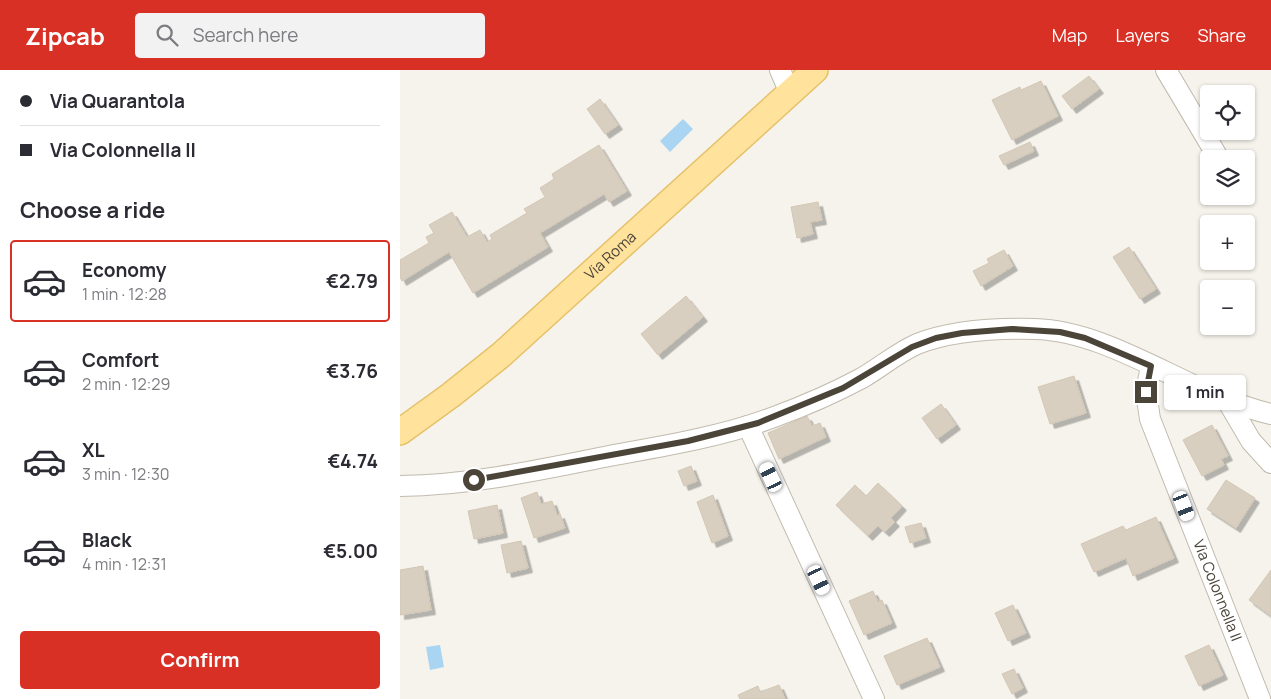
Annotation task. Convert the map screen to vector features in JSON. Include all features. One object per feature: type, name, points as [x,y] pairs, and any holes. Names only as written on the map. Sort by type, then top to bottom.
[{"type":"main road","name":"Via Roma","points":[[400,432],[456,391],[506,350],[814,70]]},
{"type":"street","points":[[780,70],[790,93]]},
{"type":"street","points":[[1166,70],[1214,150]]},
{"type":"street","points":[[400,486],[455,482],[524,472],[688,441],[748,426],[832,393],[912,347],[936,338],[962,333],[1012,329],[1060,332],[1085,338],[1228,402],[1271,414]]},
{"type":"street","name":"Via Colonnella II","points":[[1151,366],[1146,392],[1150,419],[1260,699]]},
{"type":"street","points":[[1228,402],[1251,441],[1271,463]]},
{"type":"street","points":[[748,426],[874,699]]},
{"type":"street","points":[[1252,680],[1270,699]]},
{"type":"water","points":[[683,119],[693,129],[670,152],[660,141]]},
{"type":"water","points":[[440,645],[444,667],[430,670],[426,647]]},
{"type":"building","points":[[1089,76],[1099,89],[1072,109],[1062,96]]},
{"type":"building","points":[[1041,81],[1058,116],[1012,140],[992,100],[1020,87],[1021,90]]},
{"type":"building","points":[[600,99],[618,125],[605,134],[587,109]]},
{"type":"building","points":[[1030,142],[1034,151],[1004,165],[999,156]]},
{"type":"building","points":[[599,145],[627,191],[609,202],[604,194],[540,233],[548,247],[473,293],[449,252],[402,281],[400,277],[400,260],[429,243],[426,237],[434,233],[429,225],[452,212],[467,237],[480,230],[487,242],[492,239],[490,235],[527,213],[524,209],[545,197],[540,188],[554,179],[552,174]]},
{"type":"building","points":[[818,202],[822,220],[810,222],[813,234],[797,238],[791,207]]},
{"type":"building","points":[[1129,247],[1156,289],[1140,299],[1113,257]]},
{"type":"building","points":[[1004,250],[1013,266],[981,286],[973,271],[989,263],[987,259]]},
{"type":"building","points":[[686,296],[703,317],[658,355],[641,334]]},
{"type":"building","points":[[1074,376],[1086,413],[1050,424],[1038,387]]},
{"type":"building","points":[[941,404],[956,425],[937,439],[922,418]]},
{"type":"building","points":[[807,416],[812,426],[820,423],[826,437],[779,459],[768,433]]},
{"type":"building","points":[[1212,425],[1228,456],[1221,459],[1224,465],[1202,476],[1183,440]]},
{"type":"building","points":[[691,466],[697,481],[684,486],[678,471]]},
{"type":"building","points":[[1226,480],[1255,498],[1236,528],[1207,509]]},
{"type":"building","points":[[878,483],[902,506],[891,518],[895,522],[885,532],[878,526],[868,536],[836,505],[855,485],[866,496]]},
{"type":"building","points":[[537,492],[541,504],[552,501],[557,515],[560,514],[565,528],[534,538],[521,498]]},
{"type":"building","points":[[713,495],[728,536],[712,543],[697,502]]},
{"type":"building","points":[[497,505],[503,533],[474,539],[468,511]]},
{"type":"building","points":[[1156,517],[1174,558],[1133,576],[1126,558],[1094,572],[1081,544],[1123,526],[1126,530]]},
{"type":"building","points":[[921,523],[926,538],[910,543],[905,527]]},
{"type":"building","points":[[521,541],[528,568],[507,573],[501,545]]},
{"type":"building","points":[[423,566],[431,610],[400,615],[400,570]]},
{"type":"building","points":[[1271,570],[1271,616],[1249,600]]},
{"type":"building","points":[[873,591],[878,602],[882,600],[892,623],[864,635],[849,601]]},
{"type":"building","points":[[1013,605],[1026,633],[1008,641],[995,613]]},
{"type":"building","points":[[927,638],[940,667],[897,685],[884,656]]},
{"type":"building","points":[[1209,645],[1223,675],[1199,686],[1185,656]]},
{"type":"building","points":[[1014,669],[1023,688],[1012,694],[1002,674]]},
{"type":"building","points":[[779,685],[785,699],[740,699],[738,695],[758,686],[760,692]]},
{"type":"route","points":[[474,480],[688,441],[758,423],[843,388],[898,354],[926,341],[976,331],[997,329],[1044,330],[1068,333],[1085,338],[1151,366],[1146,392]]}]
